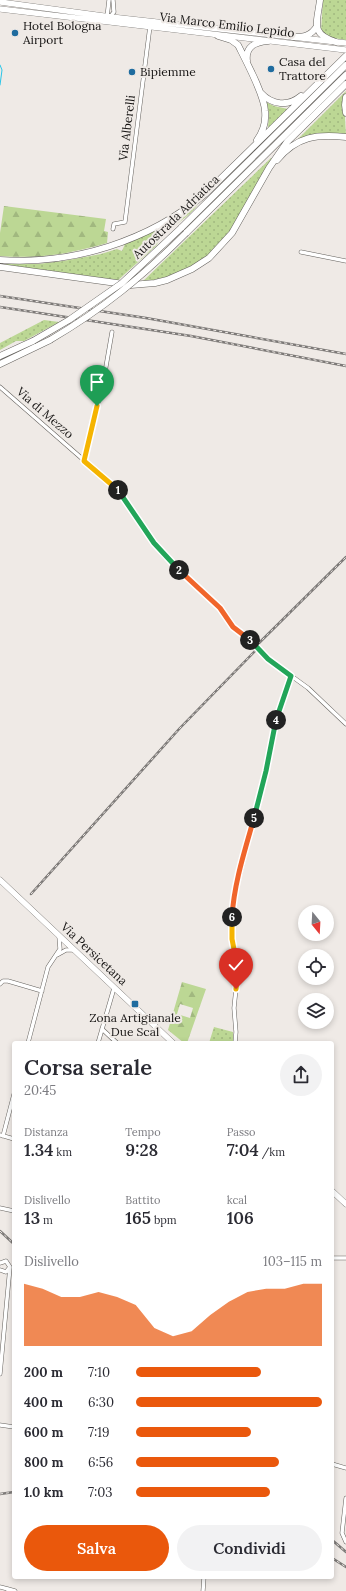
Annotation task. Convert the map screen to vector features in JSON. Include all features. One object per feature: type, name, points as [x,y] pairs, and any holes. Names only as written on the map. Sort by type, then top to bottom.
[{"type":"highway","points":[[320,0],[317,26],[322,37],[336,42]]},
{"type":"highway","points":[[293,38],[308,36],[317,26]]},
{"type":"highway","points":[[218,36],[231,40],[238,45],[260,92],[266,111],[263,127],[258,138],[232,168]]},
{"type":"highway","points":[[249,68],[246,56],[250,46],[256,43],[268,41]]},
{"type":"highway","points":[[260,92],[267,99],[274,102],[283,104],[293,102],[344,58]]},
{"type":"highway","points":[[0,260],[47,260],[74,256],[104,248],[161,225],[188,208],[206,194],[344,58]]},
{"type":"highway","name":"Autostrada Adriatica","points":[[0,356],[33,341],[69,320],[122,283],[181,228],[346,65]]},
{"type":"highway","name":"Autostrada Adriatica","points":[[0,364],[50,340],[88,317],[127,288],[186,233],[346,75]]},
{"type":"highway","points":[[0,268],[131,285],[155,283],[168,280],[192,270],[217,250],[232,233],[278,153],[294,135],[346,84]]},
{"type":"highway","points":[[346,97],[346,113]]},
{"type":"highway","points":[[251,200],[278,159],[296,144],[305,139],[317,136],[346,137]]},
{"type":"main road","name":"Via Marco Emilio Lepido","points":[[0,2],[150,24],[218,36],[346,50]]},
{"type":"main road","name":"Via Marco Emilio Lepido","points":[[0,9],[18,12],[108,18]]},
{"type":"main road","name":"Via Marco Emilio Lepido","points":[[150,24],[346,43]]},
{"type":"main road","name":"Via Persicetana","points":[[0,880],[171,1041]]},
{"type":"main road","points":[[334,1193],[346,1204]]},
{"type":"street","points":[[108,18],[109,0]]},
{"type":"street","points":[[108,18],[114,10],[113,0]]},
{"type":"street","points":[[18,12],[19,5]]},
{"type":"street","name":"Via Alberelli","points":[[113,230],[116,222],[125,222],[150,24]]},
{"type":"street","points":[[301,252],[346,262]]},
{"type":"street","points":[[84,461],[104,378],[112,332]]},
{"type":"street","name":"Via di Mezzo","points":[[0,387],[118,490],[143,529],[161,552],[220,608],[233,627],[259,649],[268,659],[308,688],[346,724]]},
{"type":"street","points":[[235,1041],[234,1008],[238,970],[232,939],[233,901],[266,771],[276,718],[291,676]]},
{"type":"street","points":[[29,1041],[48,967],[56,955],[60,945],[59,936]]},
{"type":"street","points":[[56,955],[66,950],[74,950]]},
{"type":"street","points":[[0,984],[3,981],[8,981],[42,991]]},
{"type":"street","points":[[99,1041],[114,988]]},
{"type":"street","points":[[102,1029],[115,1041]]},
{"type":"street","points":[[12,1100],[1,1136],[12,1139]]},
{"type":"street","points":[[0,1208],[12,1211]]},
{"type":"street","points":[[334,1258],[346,1258]]},
{"type":"street","points":[[0,1263],[4,1261],[9,1265],[0,1374]]},
{"type":"street","points":[[4,1272],[9,1268]]},
{"type":"street","points":[[0,1270],[9,1277]]},
{"type":"street","points":[[0,1425],[12,1427]]},
{"type":"street","points":[[334,1465],[346,1468]]},
{"type":"street","points":[[346,1498],[342,1533],[346,1542]]},
{"type":"street","points":[[203,1591],[204,1579]]},
{"type":"street","points":[[0,1587],[16,1591]]},
{"type":"green space","points":[[323,0],[346,0],[346,40],[327,37],[321,31]]},
{"type":"green space","points":[[346,91],[344,100],[346,136],[295,142]]},
{"type":"green space","points":[[266,102],[274,106],[288,109],[268,128],[269,113]]},
{"type":"green space","points":[[271,158],[272,159],[230,232],[208,256],[179,274],[141,283]]},
{"type":"green space","points":[[198,204],[194,210],[165,234],[156,246],[116,282],[0,264],[38,264],[101,254],[117,249],[122,251],[125,244],[161,228]]},
{"type":"green space","points":[[4,206],[106,219],[104,231],[108,232],[107,243],[54,255],[28,257],[0,256],[0,233]]},
{"type":"green space","points":[[44,320],[59,322],[24,341],[16,341],[0,350],[0,343]]},
{"type":"green space","points":[[182,982],[206,989],[188,1041],[182,1041],[168,1030]],"holes":[[[180,1004],[193,1008],[190,1018],[177,1014]]]},
{"type":"green space","points":[[214,1027],[233,1032],[233,1041],[210,1041]]},
{"type":"waterway","points":[[0,65],[2,70],[0,85]]},
{"type":"railway","points":[[0,296],[146,318],[346,354]]},
{"type":"railway","points":[[0,307],[191,336],[346,366]]},
{"type":"railway","points":[[258,644],[346,557]]},
{"type":"railway","points":[[31,894],[180,728],[256,650]]},
{"type":"railway","points":[[0,1231],[12,1242]]},
{"type":"railway","points":[[0,1494],[12,1492]]},
{"type":"railway","points":[[334,1542],[346,1552]]},
{"type":"railway","points":[[334,1559],[346,1567]]},
{"type":"place","name":"Hotel Bologna Airport","points":[[15,33]]},
{"type":"place","name":"Casa del Trattore","points":[[271,69]]},
{"type":"place","name":"Bipiemme","points":[[132,72]]},
{"type":"place","name":"Zona Artigianale Due Scal","points":[[135,1004]]},
{"type":"route","points":[[97,406],[84,461],[118,490],[143,529],[154,543],[178,569],[220,608],[233,627],[249,640],[268,659],[291,676],[284,692],[276,718],[266,771],[238,876],[233,901],[232,939],[238,970],[236,989]]}]
